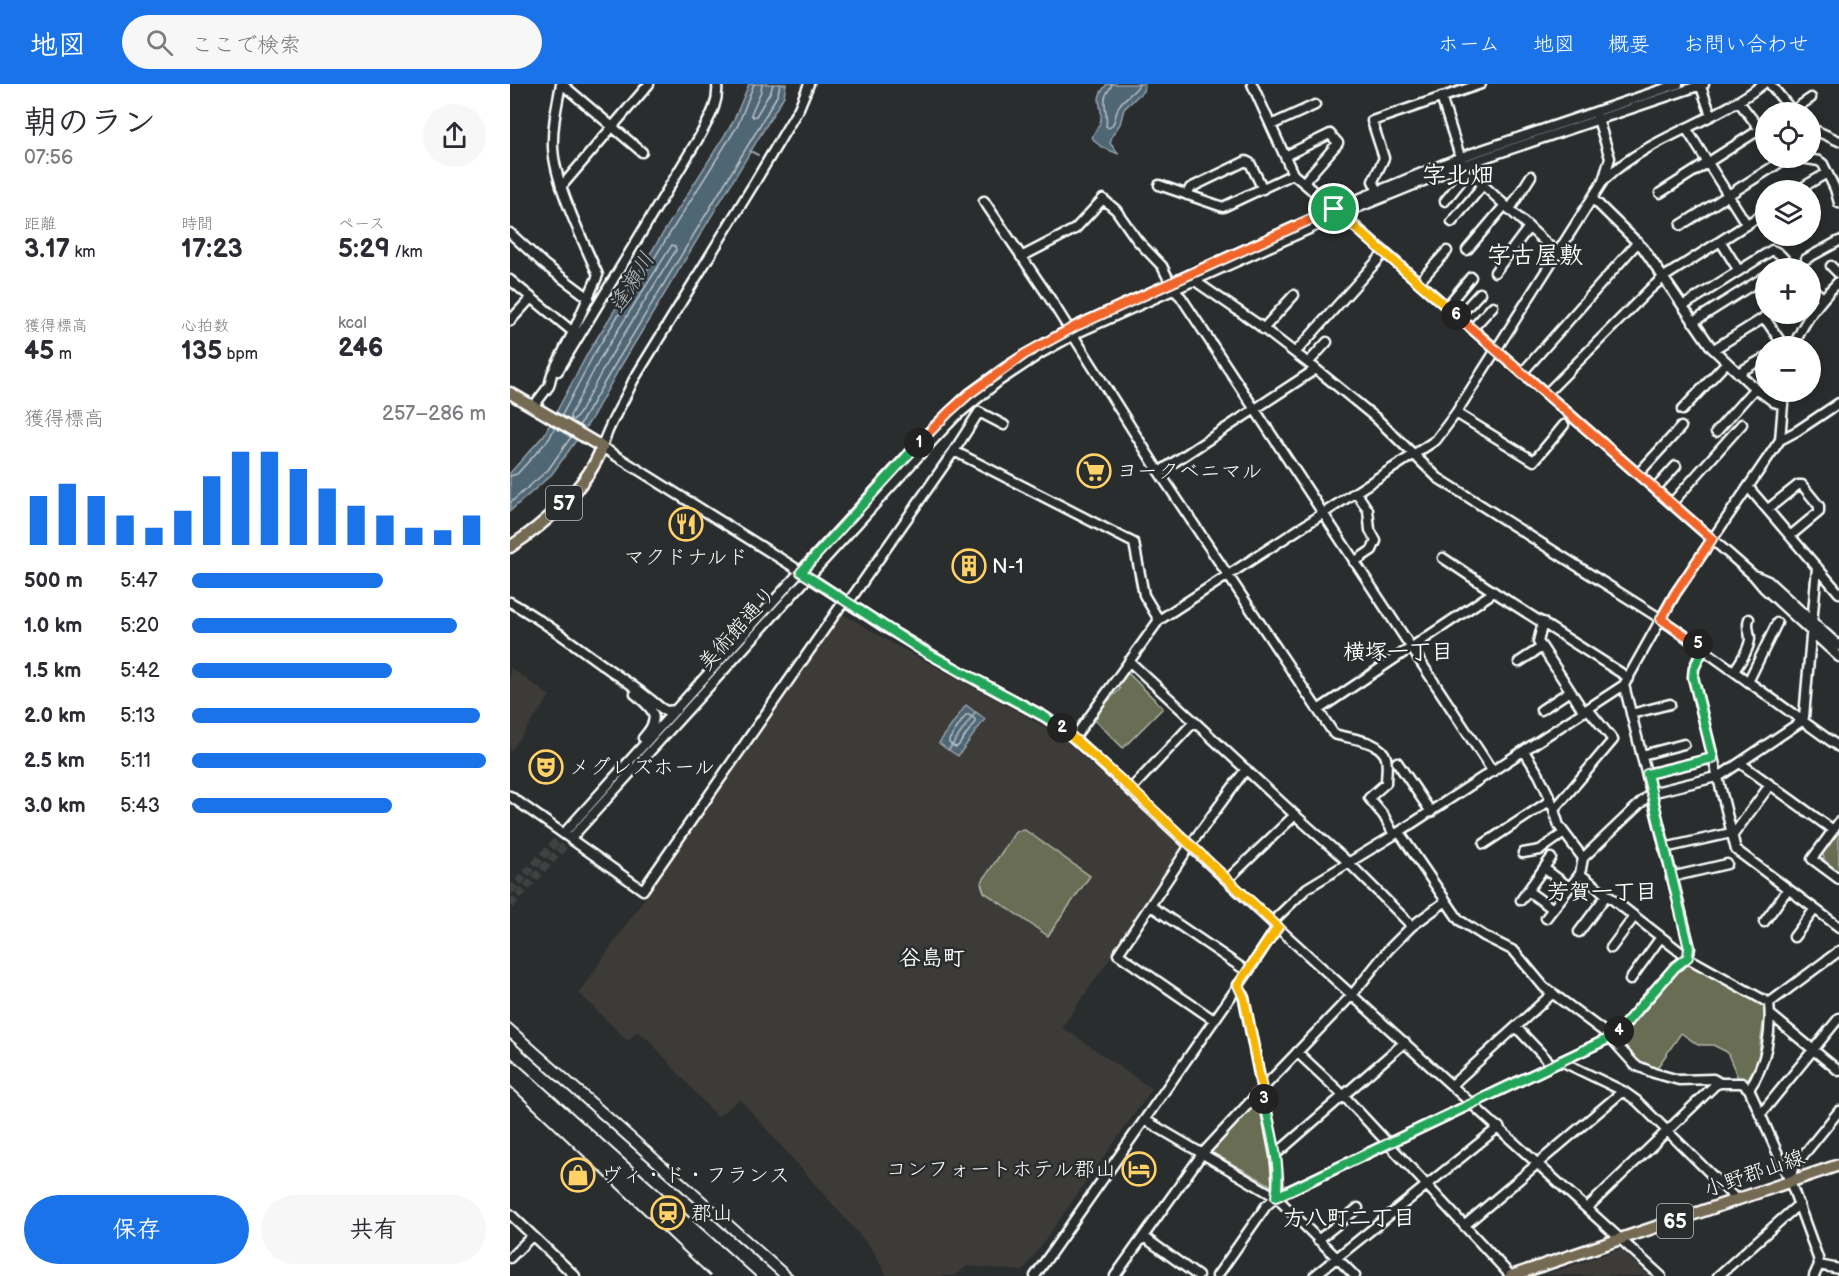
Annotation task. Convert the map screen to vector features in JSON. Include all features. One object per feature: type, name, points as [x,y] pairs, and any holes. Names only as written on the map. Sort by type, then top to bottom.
[{"type":"main road","points":[[510,393],[600,445]]},
{"type":"main road","name":"57","points":[[510,547],[563,504],[594,466],[600,445]]},
{"type":"main road","name":"小野郡山線","points":[[1511,1276],[1839,1165]]},
{"type":"street","points":[[535,408],[573,333],[598,275],[561,187],[553,150],[553,129],[561,84],[642,152]]},
{"type":"street","points":[[561,187],[649,84]]},
{"type":"street","points":[[552,374],[561,367],[701,134],[715,108],[718,97],[717,84]]},
{"type":"street","points":[[810,84],[799,108],[633,381],[600,445],[918,648],[1045,717],[1074,738],[1662,1276]]},
{"type":"street","points":[[1252,84],[1293,174],[1672,503],[1753,575],[1764,588],[1839,646]]},
{"type":"street","points":[[1378,191],[1373,181],[1384,158],[1372,121],[1482,84]]},
{"type":"street","name":"美術館通り","points":[[1597,116],[1678,84]]},
{"type":"street","points":[[1702,84],[1711,115]]},
{"type":"street","name":"美術館通り","points":[[1172,287],[1195,281],[1378,191],[1597,116],[1702,84]]},
{"type":"street","points":[[1074,738],[1159,620],[1436,440],[1456,413],[1603,181],[1612,172],[1652,144],[1739,102],[1763,84]]},
{"type":"street","points":[[1770,84],[1784,102]]},
{"type":"street","points":[[1441,97],[1466,175]]},
{"type":"street","points":[[1806,102],[1811,98]]},
{"type":"street","points":[[1739,102],[1755,124]]},
{"type":"street","points":[[1271,125],[1315,105]]},
{"type":"street","points":[[1597,116],[1610,157],[1603,181]]},
{"type":"street","points":[[1686,128],[1747,225]]},
{"type":"street","points":[[1660,193],[1755,133]]},
{"type":"street","points":[[1821,133],[1839,141]]},
{"type":"street","points":[[1285,156],[1330,134],[1338,143],[1304,182]]},
{"type":"street","points":[[1187,195],[1190,188],[1246,161],[1250,163],[1263,189]]},
{"type":"street","name":"美術館通り","points":[[1070,333],[999,381],[955,417],[570,833],[620,772],[949,412],[1006,366],[1070,333],[1338,212],[1462,161]]},
{"type":"street","points":[[1821,162],[1837,185],[1839,203]]},
{"type":"street","points":[[1681,225],[1771,168]]},
{"type":"street","points":[[1815,180],[1827,173]]},
{"type":"street","points":[[1159,185],[1223,207],[1293,174]]},
{"type":"street","points":[[1466,175],[1472,176],[1483,185],[1558,254]]},
{"type":"street","points":[[1445,201],[1466,175]]},
{"type":"street","points":[[1467,250],[1508,207],[1531,176]]},
{"type":"street","points":[[1452,222],[1483,185]]},
{"type":"street","points":[[1592,198],[1638,242],[1714,349],[1755,388],[1716,432]]},
{"type":"street","points":[[1021,257],[1076,229],[1104,199],[1116,210],[1137,240],[1162,266],[1172,287],[1181,297],[1493,772]]},
{"type":"street","points":[[984,201],[1334,734],[1371,743],[1378,747],[1385,756],[1386,783],[1369,798],[1459,920],[1514,951],[1536,979],[1599,1027],[1630,1061],[1640,1068],[1679,1080],[1713,1079],[1720,1083]]},
{"type":"street","points":[[1546,394],[1645,294],[1665,277],[1755,220]]},
{"type":"street","points":[[1495,272],[1529,227]]},
{"type":"street","points":[[510,233],[545,265],[589,298]]},
{"type":"street","points":[[1808,258],[1839,241]]},
{"type":"street","points":[[1522,373],[1638,242]]},
{"type":"street","points":[[1721,242],[1739,271]]},
{"type":"street","points":[[1759,258],[1772,250],[1783,258]]},
{"type":"street","points":[[1419,282],[1447,251]]},
{"type":"street","points":[[1295,353],[1384,252]]},
{"type":"street","points":[[1683,306],[1755,261]]},
{"type":"street","points":[[1831,266],[1839,274]]},
{"type":"street","points":[[1446,306],[1472,277]]},
{"type":"street","points":[[510,280],[573,333]]},
{"type":"street","points":[[1195,281],[1316,369],[1376,418],[1438,478],[1661,619],[1839,747]]},
{"type":"street","points":[[1798,336],[1813,309],[1839,281]]},
{"type":"street","points":[[1693,322],[1755,283]]},
{"type":"street","points":[[1458,317],[1480,293]]},
{"type":"street","points":[[1263,329],[1294,295]]},
{"type":"street","points":[[510,321],[531,298]]},
{"type":"street","points":[[1472,329],[1493,306]]},
{"type":"street","points":[[1714,349],[1755,323]]},
{"type":"street","points":[[1308,363],[1327,342]]},
{"type":"street","points":[[1682,410],[1727,362]]},
{"type":"street","points":[[1738,374],[1755,364]]},
{"type":"street","points":[[1160,472],[1316,369]]},
{"type":"street","points":[[1774,402],[1783,405]]},
{"type":"street","points":[[1780,440],[1783,402]]},
{"type":"street","points":[[1035,1276],[1248,972],[1275,924],[1307,888],[1493,772],[1626,682],[1675,594],[1780,440],[1838,407]]},
{"type":"street","points":[[510,796],[644,890],[954,451],[979,412],[1004,425]]},
{"type":"street","points":[[1456,413],[1534,461],[1564,425]]},
{"type":"street","points":[[1672,503],[1742,424]]},
{"type":"street","points":[[1638,474],[1681,427]]},
{"type":"street","points":[[954,451],[1134,543],[1144,595],[1159,620]]},
{"type":"street","points":[[1655,489],[1676,466]]},
{"type":"street","points":[[1768,510],[1798,485],[1802,485],[1820,506],[1819,512],[1790,536]]},
{"type":"street","points":[[1748,487],[1839,593]]},
{"type":"street","points":[[1354,562],[1372,550],[1376,541],[1370,530],[1368,510],[1356,492]]},
{"type":"street","points":[[1217,1276],[1266,1206],[1276,1197],[1616,1035],[1675,967],[1688,957],[1689,948],[1631,714],[1626,682],[1542,622],[1443,558]]},
{"type":"street","points":[[1546,918],[1580,874],[1583,858],[1651,793],[1718,777],[1802,722],[1817,567]]},
{"type":"street","points":[[1318,710],[1494,592]]},
{"type":"street","points":[[510,602],[544,622],[627,681],[663,710],[676,710]]},
{"type":"street","points":[[1734,671],[1750,640],[1747,624],[1749,619]]},
{"type":"street","points":[[1542,622],[1538,642],[1570,691],[1613,740],[1554,810]]},
{"type":"street","points":[[1748,682],[1778,623]]},
{"type":"street","points":[[1812,627],[1839,657]]},
{"type":"street","points":[[1520,662],[1542,647]]},
{"type":"street","points":[[1704,648],[1694,668],[1693,677],[1736,850],[1839,927]]},
{"type":"street","points":[[1129,661],[1348,862],[1412,926]]},
{"type":"street","points":[[619,676],[650,707],[655,718],[649,732],[624,761],[620,772]]},
{"type":"street","points":[[1541,710],[1570,691]]},
{"type":"street","points":[[1631,714],[1670,704]]},
{"type":"street","points":[[1131,789],[1194,723]]},
{"type":"street","points":[[1642,755],[1684,744]]},
{"type":"street","points":[[1524,751],[1551,800],[1559,826],[1583,858]]},
{"type":"street","points":[[1647,774],[1713,758]]},
{"type":"street","points":[[1397,762],[1431,812]]},
{"type":"street","points":[[1740,763],[1833,830]]},
{"type":"street","points":[[1214,1020],[1118,954],[1191,844],[1246,769]]},
{"type":"street","points":[[1664,848],[1732,834],[1770,785]]},
{"type":"street","points":[[1484,843],[1551,800]]},
{"type":"street","points":[[1227,879],[1295,815]]},
{"type":"street","points":[[1839,822],[1812,859],[1839,879]]},
{"type":"street","points":[[1523,853],[1540,850],[1564,833]]},
{"type":"street","points":[[1521,900],[1551,858]]},
{"type":"street","points":[[1671,877],[1727,864]]},
{"type":"street","points":[[1545,869],[1569,887]]},
{"type":"street","points":[[1580,874],[1688,957],[1770,1003]]},
{"type":"street","points":[[1764,922],[1788,889]]},
{"type":"street","points":[[1528,891],[1553,909]]},
{"type":"street","points":[[1579,932],[1606,896]]},
{"type":"street","points":[[1115,1276],[1202,1154],[1352,994],[1388,950],[1412,926],[1446,901]]},
{"type":"street","points":[[1151,906],[1248,972]]},
{"type":"street","points":[[1794,937],[1815,909]]},
{"type":"street","points":[[1611,948],[1634,916]]},
{"type":"street","points":[[1630,980],[1661,937]]},
{"type":"street","points":[[1770,1003],[1839,952]]},
{"type":"street","points":[[1238,985],[1244,998],[1275,1155],[1278,1184],[1276,1197]]},
{"type":"street","points":[[1452,1085],[1553,993]]},
{"type":"street","points":[[1749,1089],[1764,1062],[1771,1015],[1770,1003]]},
{"type":"street","points":[[1771,1015],[1839,1071]]},
{"type":"street","points":[[1760,1115],[1839,1018]]},
{"type":"street","points":[[1516,1027],[1557,1063],[1623,1091],[1637,1101],[1737,1200]]},
{"type":"street","points":[[1275,1155],[1405,1042]]},
{"type":"street","points":[[1297,1052],[1344,1096],[1511,1276]]},
{"type":"street","points":[[1587,1208],[1714,1085],[1742,1083],[1749,1089],[1799,1204],[1818,1258],[1819,1265],[1814,1276]]},
{"type":"street","points":[[1464,1226],[1623,1091]]},
{"type":"street","points":[[1790,1181],[1793,1168],[1839,1111]]},
{"type":"street","points":[[1145,1119],[1276,1197],[1355,1276]]},
{"type":"street","points":[[1314,1276],[1499,1127]]},
{"type":"street","points":[[1718,1276],[1799,1204]]},
{"type":"street","points":[[1318,1240],[1358,1208]]},
{"type":"street","points":[[510,1214],[574,1276]]},
{"type":"street","points":[[510,1258],[532,1236]]},
{"type":"street","points":[[1143,1237],[1198,1276]]},
{"type":"street","points":[[1819,1265],[1839,1269]]},
{"type":"shaded area","points":[[842,613],[890,642],[1023,714],[1067,742],[1184,849],[1062,1027],[1152,1089],[1023,1271],[967,1266],[955,1276],[887,1276],[872,1249],[740,1099],[717,1117],[650,1041],[637,1031],[628,1041],[579,993]]},
{"type":"shaded area","points":[[510,668],[550,696],[510,752]]},
{"type":"shaded area","points":[[1620,1249],[1649,1276],[1545,1275]]},
{"type":"green space","points":[[1128,673],[1163,708],[1123,748],[1094,719],[1099,714],[1097,712],[1120,689],[1117,685]]},
{"type":"green space","points":[[1025,830],[1090,876],[1048,936],[984,892],[981,883],[1016,831]]},
{"type":"green space","points":[[1839,830],[1839,872],[1825,862],[1822,852]]},
{"type":"green space","points":[[1689,962],[1764,1006],[1758,1060],[1747,1080],[1739,1080],[1727,1052],[1713,1045],[1698,1045],[1681,1033],[1655,1071],[1643,1069],[1614,1040],[1679,967]]},
{"type":"green space","points":[[1256,1101],[1259,1102],[1277,1182],[1272,1186],[1211,1152],[1211,1149]]},
{"type":"water","points":[[749,84],[786,84],[784,96],[590,421],[552,474],[510,511],[510,473],[544,435],[589,351],[733,122]]},
{"type":"water","points":[[1107,84],[1145,84],[1143,91],[1124,109],[1120,124],[1112,136],[1110,143],[1119,154],[1100,146],[1092,137],[1101,121],[1099,97]]},
{"type":"water","points":[[966,705],[975,712],[948,750],[939,743]]},
{"type":"water","points":[[976,712],[985,719],[958,756],[949,750]]},
{"type":"waterway","points":[[750,151],[758,155]]},
{"type":"tunnel","points":[[510,891],[566,831]]},
{"type":"tunnel","points":[[510,905],[573,836]]},
{"type":"railway","points":[[510,1023],[794,1276]]},
{"type":"railway","points":[[510,1039],[778,1276]]},
{"type":"railway","points":[[510,1057],[755,1276]]},
{"type":"railway","points":[[510,1086],[710,1276]]},
{"type":"place","name":"ヨークベニマル","points":[[1094,471]]},
{"type":"place","name":"マクドナルド","points":[[686,524]]},
{"type":"place","name":"N-1","points":[[969,566]]},
{"type":"place","name":"メグレズホール","points":[[546,767]]},
{"type":"place","name":"コンフォートホテル郡山","points":[[1139,1169]]},
{"type":"place","name":"ヴィ・ド・フランス","points":[[578,1175]]},
{"type":"place","name":"郡山","points":[[668,1213]]},
{"type":"district","name":"字北畑","points":[[1458,175]]},
{"type":"district","name":"字古屋敷","points":[[1535,255]]},
{"type":"district","name":"横塚一丁目","points":[[1398,651]]},
{"type":"district","name":"芳賀一丁目","points":[[1602,891]]},
{"type":"district","name":"谷島町","points":[[932,957]]},
{"type":"district","name":"方八町二丁目","points":[[1349,1217]]},
{"type":"route","points":[[1334,209],[1712,539],[1661,619],[1704,648],[1694,668],[1693,677],[1713,758],[1647,774],[1689,948],[1688,957],[1675,967],[1616,1035],[1276,1197],[1278,1184],[1275,1155],[1244,998],[1238,985],[1278,927],[1191,844],[1059,726],[918,648],[801,572],[929,432],[969,394],[1006,366],[1068,330],[1334,209]]},
{"type":"water label","name":"逢瀬川","points":[[631,282]]}]
